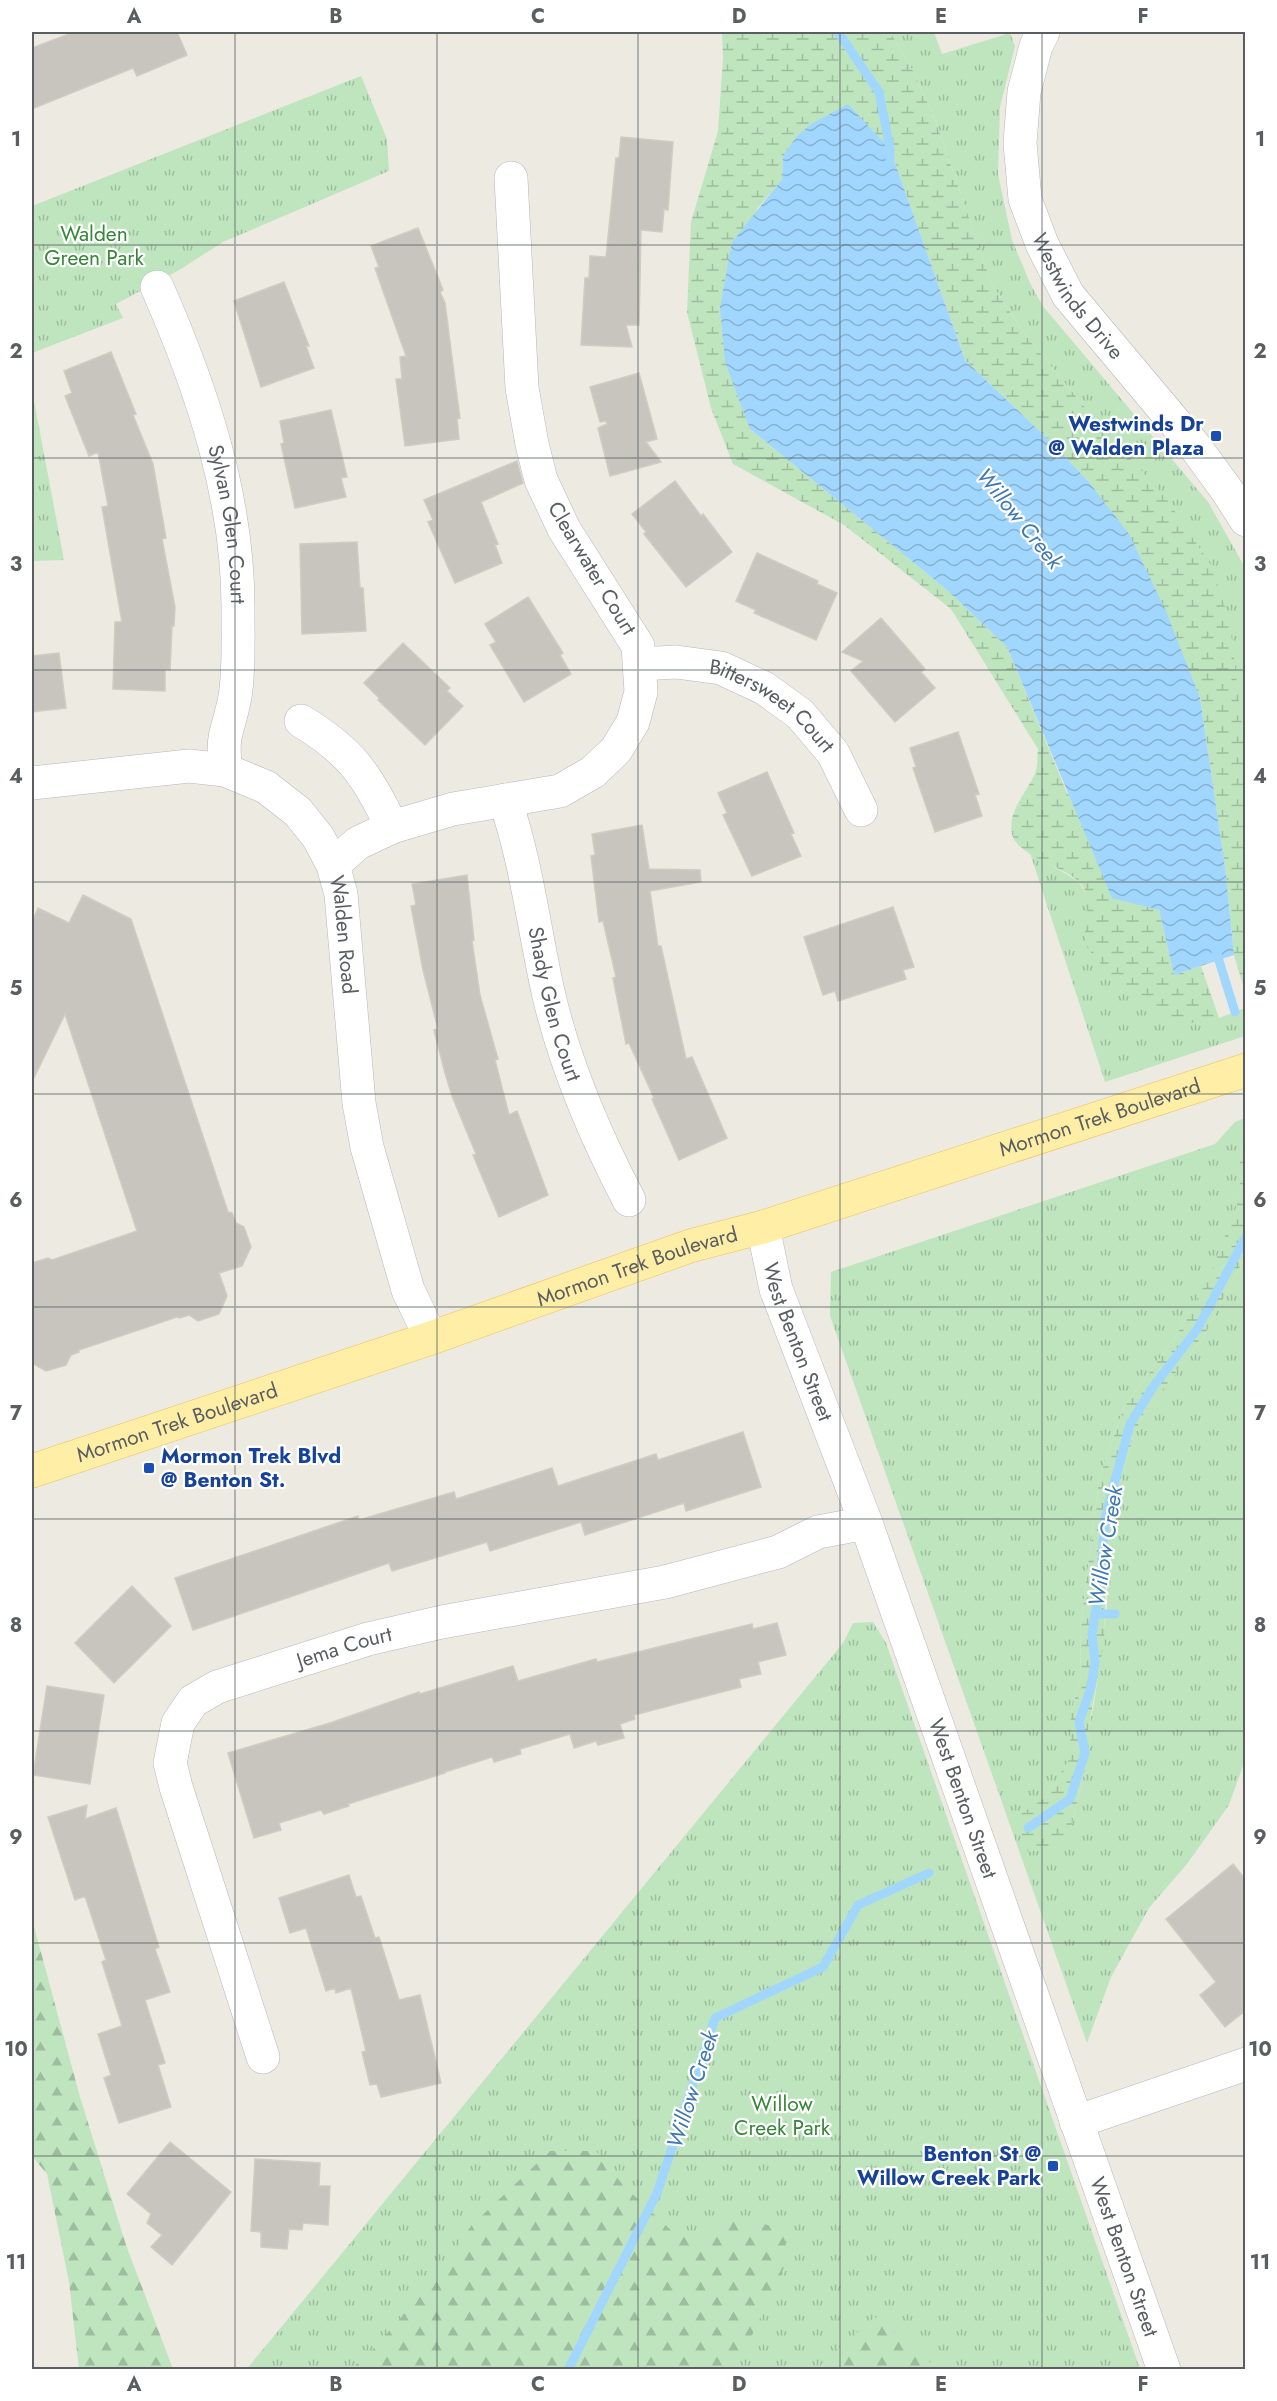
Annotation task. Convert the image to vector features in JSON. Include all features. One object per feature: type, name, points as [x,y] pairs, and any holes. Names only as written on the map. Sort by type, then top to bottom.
[{"type":"main road","name":"Mormon Trek Boulevard","points":[[32,1471],[431,1338],[690,1246],[764,1227],[1245,1070]]},
{"type":"street","name":"Westwinds Drive","points":[[1042,32],[1024,92],[1020,143],[1025,199],[1042,244],[1068,295],[1193,444],[1226,489],[1245,520]]},
{"type":"street","name":"Clearwater Court","points":[[333,865],[358,843],[392,826],[453,809],[560,791],[593,772],[616,750],[633,722],[641,692],[639,646],[564,529],[541,480],[522,388],[511,178]]},
{"type":"street","name":"Sylvan Glen Court","points":[[157,287],[199,392],[224,482],[232,527],[238,609],[236,690],[224,741],[225,770]]},
{"type":"street","name":"Bittersweet Court","points":[[641,664],[676,662],[721,668],[764,688],[800,714],[832,753],[861,810]]},
{"type":"street","points":[[301,721],[337,745],[360,769],[375,790],[392,826]]},
{"type":"street","name":"Walden Road","points":[[32,783],[189,766],[225,770],[266,788],[298,812],[318,837],[333,865],[341,894],[358,1103],[367,1147],[408,1290],[431,1338]]},
{"type":"street","name":"Shady Glen Court","points":[[505,800],[518,837],[549,995],[561,1040],[591,1124],[629,1200]]},
{"type":"street","name":"West Benton Street","points":[[764,1227],[777,1289],[866,1523],[1164,2370]]},
{"type":"street","name":"Jema Court","points":[[263,2057],[179,1798],[170,1763],[178,1723],[193,1701],[217,1687],[368,1639],[454,1620],[665,1582],[778,1552],[818,1532],[866,1523]]},
{"type":"street","points":[[1076,2122],[1245,2064]]},
{"type":"green space","points":[[722,32],[890,32],[913,71],[936,122],[992,285],[1026,336],[1093,417],[1165,497],[1211,565],[1230,622],[1245,754],[1245,992],[1234,955],[1225,867],[1200,698],[1088,481],[1048,439],[965,360],[890,149],[783,156],[782,179],[757,209],[750,429],[947,590],[1007,647],[1067,793],[1159,910],[1174,975],[1201,966],[1219,1018],[1182,1023],[1158,1015],[1134,998],[1087,947],[1085,930],[1088,904],[1084,888],[1071,876],[1031,854],[1015,841],[1011,825],[1015,809],[1036,771],[1038,749],[951,609],[844,525],[733,464],[711,408],[687,312],[691,222],[718,131],[723,58]]},
{"type":"green space","points":[[890,32],[934,32],[942,54],[1010,33],[1015,46],[1000,107],[998,174],[1012,240],[1042,305],[1208,502],[1243,564],[1246,571],[1245,754],[1241,721],[1093,417],[1026,336],[992,285],[936,122],[913,71]]},
{"type":"green space","name":"Walden Green Park","points":[[361,76],[387,139],[389,171],[223,242],[181,269],[116,304],[123,318],[32,353],[32,206]]},
{"type":"green space","points":[[32,390],[64,560],[32,561]]},
{"type":"green space","points":[[1030,853],[1078,881],[1089,898],[1086,925],[1183,1023],[1219,1018],[1245,1008],[1245,1036],[1105,1082]]},
{"type":"green space","points":[[1245,1118],[1245,1135],[1240,1159],[1240,1197],[1231,1224],[1209,1278],[1176,1336],[1124,1407],[1099,1479],[1080,1629],[1081,1677],[1071,1712],[1071,1758],[1045,1798],[1072,1824],[1091,1744],[1088,1731],[1094,1704],[1107,1607],[1107,1552],[1113,1506],[1133,1438],[1144,1413],[1203,1338],[1245,1257],[1245,1760],[1229,1805],[1187,1864],[1149,1908],[1111,1977],[1087,2043],[830,1316],[831,1272],[1215,1144],[1235,1122]]},
{"type":"green space","points":[[1245,1135],[1245,1257],[1203,1338],[1144,1413],[1133,1438],[1113,1506],[1107,1553],[1104,1642],[1088,1731],[1091,1744],[1072,1824],[1065,1844],[1028,1852],[1016,1817],[1045,1798],[1070,1758],[1071,1712],[1081,1677],[1080,1629],[1099,1479],[1124,1407],[1176,1336],[1209,1277],[1240,1197],[1240,1159]]},
{"type":"green space","name":"Willow Creek Park","points":[[873,1622],[886,1643],[1140,2369],[246,2370],[843,1643],[853,1623]]},
{"type":"green space","points":[[32,1919],[80,2097],[126,2245],[173,2369],[79,2369],[69,2282],[47,2174],[32,2156]]},
{"type":"green space","points":[[550,2151],[596,2151],[623,2185],[678,2237],[696,2235],[737,2215],[783,2230],[788,2259],[736,2369],[350,2369],[366,2357],[438,2276],[471,2226]]},
{"type":"green space","points":[[875,2317],[927,2356],[933,2369],[817,2369],[826,2359]]},
{"type":"water","points":[[848,104],[890,149],[965,360],[1048,439],[1088,481],[1129,534],[1166,611],[1200,698],[1225,867],[1234,955],[1174,975],[1159,910],[1112,898],[1007,647],[947,590],[750,429],[725,362],[720,307],[732,242],[782,179],[783,156],[797,136],[811,124]]},
{"type":"building","points":[[74,32],[177,32],[187,55],[137,76],[133,68],[32,109],[32,48]]},
{"type":"building","points":[[621,137],[673,142],[668,210],[664,209],[662,232],[641,230],[639,325],[626,325],[632,347],[581,345],[585,278],[589,278],[590,256],[606,257],[616,158],[619,158]]},
{"type":"building","points":[[418,228],[443,290],[440,292],[445,303],[460,418],[457,419],[459,439],[405,446],[396,379],[402,379],[400,357],[406,356],[375,268],[379,267],[371,246]]},
{"type":"building","points":[[284,282],[309,346],[306,346],[314,368],[261,387],[234,301]]},
{"type":"building","points":[[111,352],[153,464],[166,538],[162,539],[175,607],[170,670],[165,669],[165,691],[113,689],[115,622],[122,622],[102,507],[108,506],[98,452],[89,456],[65,396],[72,393],[64,371]]},
{"type":"building","points":[[639,373],[657,439],[646,442],[661,462],[610,476],[598,428],[607,424],[606,421],[600,422],[590,387]]},
{"type":"building","points":[[331,410],[347,477],[341,478],[346,497],[295,508],[281,444],[284,443],[280,421]]},
{"type":"building","points":[[517,461],[523,483],[481,502],[498,544],[495,545],[502,563],[455,583],[428,522],[433,520],[424,500]]},
{"type":"building","points":[[675,481],[732,552],[686,587],[644,534],[646,532],[632,514]]},
{"type":"building","points":[[357,542],[366,631],[302,634],[300,544]]},
{"type":"building","points":[[757,553],[818,581],[817,584],[837,593],[816,640],[754,613],[756,610],[736,601]]},
{"type":"building","points":[[528,597],[563,653],[560,655],[571,674],[524,702],[490,645],[496,642],[485,624]]},
{"type":"building","points":[[881,618],[925,669],[921,672],[935,688],[895,722],[851,671],[863,661],[842,652]]},
{"type":"building","points":[[403,643],[450,688],[447,691],[463,706],[425,745],[378,700],[379,698],[364,683]]},
{"type":"building","points":[[59,653],[66,708],[32,712],[32,656]]},
{"type":"building","points":[[958,732],[979,794],[975,795],[982,816],[935,832],[913,768],[916,767],[910,748]]},
{"type":"building","points":[[767,772],[794,833],[791,834],[801,856],[752,876],[723,815],[727,813],[718,793]]},
{"type":"building","points":[[642,825],[649,869],[700,870],[701,882],[650,891],[658,946],[661,946],[686,1059],[692,1057],[727,1138],[679,1160],[629,1043],[626,1044],[613,978],[616,977],[603,921],[599,922],[591,856],[595,855],[592,834]]},
{"type":"building","points":[[467,875],[474,940],[472,941],[480,995],[498,1059],[495,1060],[509,1115],[517,1111],[548,1195],[499,1217],[473,1155],[476,1154],[445,1073],[434,1030],[438,1029],[423,970],[411,906],[416,905],[412,884]]},
{"type":"building","points":[[83,895],[131,919],[228,1212],[232,1213],[236,1223],[244,1227],[251,1247],[242,1266],[219,1273],[227,1296],[219,1314],[198,1321],[189,1315],[177,1317],[79,1350],[71,1355],[66,1365],[46,1371],[32,1363],[32,1263],[48,1258],[52,1260],[137,1231],[65,1014],[32,1082],[32,922],[38,908],[69,923]]},
{"type":"building","points":[[893,907],[914,967],[903,970],[906,979],[838,1001],[835,991],[823,995],[804,937]]},
{"type":"building","points":[[743,1432],[761,1487],[686,1511],[684,1503],[585,1535],[581,1522],[490,1551],[487,1542],[392,1571],[389,1563],[193,1630],[175,1578],[358,1516],[359,1520],[454,1492],[456,1499],[552,1468],[558,1486],[656,1454],[658,1460]]},
{"type":"building","points":[[132,1586],[171,1626],[114,1683],[75,1643]]},
{"type":"building","points":[[777,1623],[786,1655],[758,1662],[761,1674],[739,1679],[741,1687],[634,1715],[635,1719],[620,1724],[624,1738],[598,1745],[596,1741],[574,1748],[570,1734],[520,1749],[521,1754],[494,1762],[492,1757],[324,1814],[321,1810],[279,1823],[281,1830],[254,1838],[228,1753],[330,1723],[419,1692],[420,1694],[513,1666],[518,1681],[596,1659],[597,1662],[752,1624],[753,1629]]},
{"type":"building","points":[[47,1686],[104,1695],[90,1784],[33,1775]]},
{"type":"building","points":[[87,1805],[85,1819],[116,1808],[159,1947],[155,1949],[170,1992],[145,2000],[165,2063],[158,2065],[171,2107],[119,2123],[104,2078],[111,2075],[98,2034],[122,2026],[102,1962],[106,1960],[85,1896],[75,1900],[48,1817]]},
{"type":"building","points":[[1233,1864],[1245,1879],[1245,2011],[1225,2027],[1200,1995],[1216,1982],[1166,1919]]},
{"type":"building","points":[[349,1875],[356,1897],[361,1896],[375,1938],[379,1937],[399,2000],[420,1995],[441,2083],[381,2097],[377,2084],[370,2085],[362,2052],[366,2051],[351,1988],[336,1993],[335,1988],[326,1991],[306,1928],[290,1933],[279,1898]]},
{"type":"building","points":[[170,2142],[231,2192],[172,2265],[151,2247],[162,2235],[147,2223],[151,2214],[127,2194]]},
{"type":"building","points":[[255,2159],[320,2163],[319,2186],[330,2186],[328,2225],[303,2223],[302,2230],[289,2229],[287,2249],[261,2247],[261,2232],[251,2231]]},
{"type":"waterway","name":"Willow Creek","points":[[838,32],[879,92],[890,160]]},
{"type":"waterway","name":"Willow Creek","points":[[1216,951],[1235,1012]]},
{"type":"waterway","name":"Willow Creek","points":[[1028,1828],[1070,1799],[1085,1753],[1079,1722],[1091,1687],[1095,1662],[1092,1634],[1100,1583],[1105,1519],[1130,1424],[1153,1387],[1198,1328],[1246,1236]]},
{"type":"waterway","points":[[1095,1614],[1115,1614]]},
{"type":"waterway","name":"Willow Creek","points":[[568,2370],[657,2193],[715,2018],[823,1967],[858,1905],[929,1873]]},
{"type":"place","name":"Westwinds Dr @ Walden Plaza","points":[[1216,436]]},
{"type":"place","name":"Mormon Trek Blvd @ Benton St.","points":[[149,1468]]},
{"type":"place","name":"Benton St @ Willow Creek Park","points":[[1053,2166]]}]
